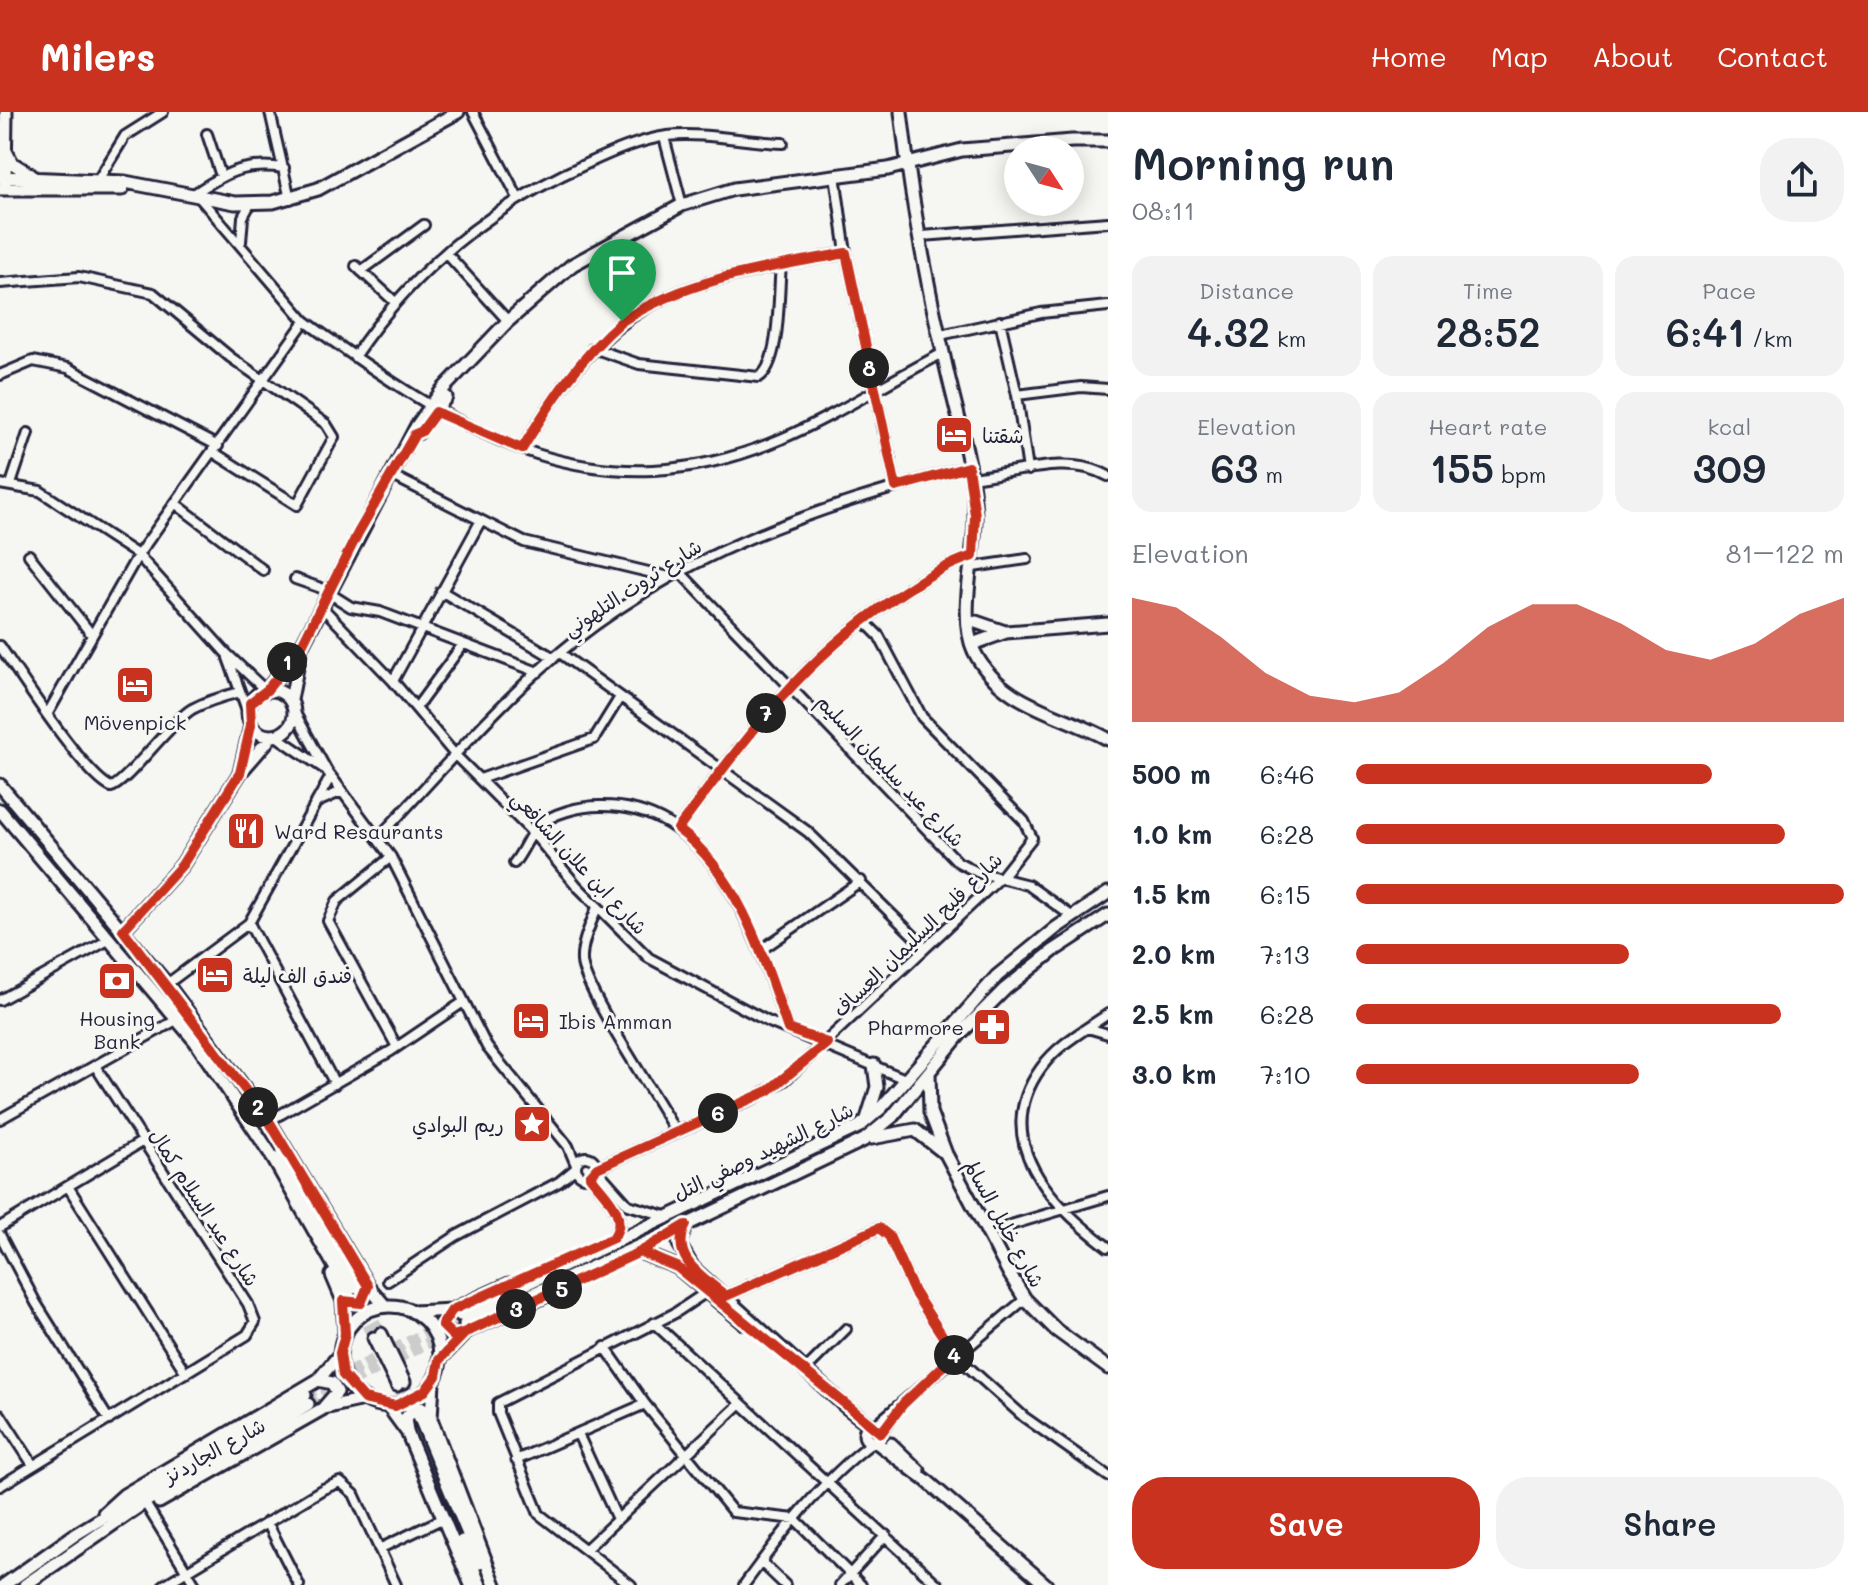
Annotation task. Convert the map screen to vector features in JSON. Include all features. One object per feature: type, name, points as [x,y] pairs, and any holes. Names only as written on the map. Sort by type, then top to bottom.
[{"type":"street","points":[[2,183],[6,112]]},
{"type":"street","points":[[98,180],[125,136],[163,112]]},
{"type":"street","points":[[270,112],[290,199]]},
{"type":"street","points":[[2,183],[39,177],[98,180],[250,204],[290,199],[335,180],[458,112]]},
{"type":"street","points":[[473,112],[518,198]]},
{"type":"street","points":[[901,112],[975,515],[969,624],[972,644],[998,682],[1024,703],[1106,735]]},
{"type":"street","points":[[207,134],[221,176]]},
{"type":"street","points":[[354,357],[394,301],[446,253],[518,198],[612,152],[664,137],[695,134],[783,143]]},
{"type":"street","points":[[664,137],[682,205]]},
{"type":"street","points":[[240,773],[250,703],[266,690],[301,647],[327,592],[415,434],[422,431],[450,385],[508,321],[572,265],[682,205],[769,182],[888,169],[962,150],[1108,141]]},
{"type":"street","points":[[4,145],[17,167],[39,177]]},
{"type":"street","points":[[194,195],[221,176],[255,164],[284,168]]},
{"type":"street","points":[[835,175],[846,253],[896,487]]},
{"type":"street","points":[[2,183],[166,189]]},
{"type":"street","points":[[194,195],[241,243],[305,321],[354,357],[433,410],[522,449],[565,463],[644,471],[727,457],[784,438],[943,353]]},
{"type":"street","points":[[241,243],[243,217],[250,204]]},
{"type":"street","points":[[922,236],[1108,222]]},
{"type":"street","points":[[394,301],[359,269],[424,225]]},
{"type":"street","points":[[446,253],[508,321]]},
{"type":"street","points":[[522,449],[549,405],[593,348],[622,321],[663,298],[719,277],[846,253]]},
{"type":"street","points":[[593,348],[639,364],[759,377],[766,372],[773,355],[781,266]]},
{"type":"street","points":[[0,283],[66,276],[145,290],[167,301],[201,333],[326,424],[333,434],[333,443],[297,505],[289,503],[215,449],[68,368],[33,361],[0,375]]},
{"type":"street","points":[[940,335],[1000,321],[1108,306]]},
{"type":"street","points":[[48,713],[138,555],[305,321]]},
{"type":"street","points":[[1000,321],[1017,395],[1028,470]]},
{"type":"street","points":[[1017,395],[1081,387],[1108,389]]},
{"type":"street","points":[[11,484],[28,433]]},
{"type":"street","name":"شارع ثروت التلهوني","points":[[378,838],[538,672],[679,571],[764,530],[896,487],[969,472],[1081,466],[1108,476]]},
{"type":"street","points":[[391,475],[480,522],[539,547],[669,577]]},
{"type":"street","points":[[0,484],[40,491],[138,555],[226,653],[266,690],[281,691],[291,700]]},
{"type":"street","points":[[176,504],[263,570]]},
{"type":"street","points":[[393,681],[480,522]]},
{"type":"street","points":[[29,555],[92,635]]},
{"type":"street","points":[[678,829],[789,686],[863,620],[937,571],[973,561],[1027,559]]},
{"type":"street","name":"شارع عيد سليمان السليم","points":[[679,571],[958,862],[977,872],[1002,876],[1036,889],[1073,917]]},
{"type":"street","points":[[295,579],[327,592],[347,605],[380,612],[538,672]]},
{"type":"street","points":[[971,584],[980,659]]},
{"type":"street","points":[[441,591],[557,656],[620,697],[808,832],[925,947]]},
{"type":"street","name":"شارع ابن علان الشافعي","points":[[321,606],[393,681],[456,756],[533,833],[597,907],[649,958],[747,1012],[827,1043],[905,1079]]},
{"type":"street","name":"شارع فليح السليمان العساف","points":[[591,1168],[768,1091],[827,1043],[1002,876],[1025,850],[1031,831],[922,717],[879,636],[863,620]]},
{"type":"street","points":[[976,622],[1006,632]]},
{"type":"street","points":[[978,642],[1006,632],[1108,624]]},
{"type":"street","points":[[416,708],[463,644]]},
{"type":"street","points":[[0,646],[103,783],[115,787],[127,779],[149,748],[191,710],[240,692]]},
{"type":"street","points":[[301,647],[291,700],[295,713],[329,773],[391,857],[434,938],[462,1003],[492,1054],[568,1146],[628,1205],[663,1215]]},
{"type":"street","points":[[226,653],[257,731],[274,736],[329,773]]},
{"type":"street","points":[[480,779],[594,739],[620,697]]},
{"type":"street","points":[[123,930],[182,865],[240,773],[274,736],[292,723],[295,713]]},
{"type":"street","points":[[167,984],[249,923],[317,802],[329,773]]},
{"type":"street","points":[[0,785],[167,984],[269,1121],[354,1292],[340,1353],[343,1375],[364,1399],[388,1406],[414,1400],[433,1380]]},
{"type":"street","points":[[317,802],[342,791]]},
{"type":"street","points":[[514,863],[533,833],[545,821],[593,806],[625,809],[678,829],[701,849],[726,884],[761,950],[788,1029]]},
{"type":"street","points":[[0,810],[178,1019],[243,1114],[354,1292],[385,1306],[461,1320],[640,1252],[681,1228]]},
{"type":"street","points":[[391,857],[337,901],[328,921],[397,1047]]},
{"type":"street","points":[[761,950],[861,881]]},
{"type":"street","name":"شارع الشهيد وصفي التل","points":[[461,1320],[866,1122],[997,976],[1108,893]]},
{"type":"street","points":[[597,907],[582,952],[582,968],[601,1008],[675,1131]]},
{"type":"street","name":"شارع الشهيد وصفي التل","points":[[461,1320],[681,1228],[864,1140],[892,1117],[982,1011],[1026,970],[1108,915]]},
{"type":"street","points":[[249,923],[335,1084]]},
{"type":"street","points":[[0,1000],[110,939]]},
{"type":"street","points":[[269,1121],[397,1047],[462,1003]]},
{"type":"street","points":[[1108,1014],[1064,1044],[1041,1067],[1026,1095],[1020,1126],[1028,1158],[1060,1207],[1108,1247]]},
{"type":"street","points":[[0,1119],[178,1019]]},
{"type":"street","points":[[1088,1028],[1108,1034]]},
{"type":"street","points":[[866,1122],[877,1087],[874,1065]]},
{"type":"street","name":"شارع عبد السلام كمال","points":[[0,1486],[247,1335],[255,1322],[248,1304],[96,1067]]},
{"type":"street","name":"شارع خليل السالم","points":[[929,1072],[930,1112],[946,1154],[1025,1299],[1061,1334],[1108,1368]]},
{"type":"street","points":[[250,1097],[354,1292]]},
{"type":"street","name":"شارع خليل السالم","points":[[864,1140],[909,1129],[922,1132],[946,1154]]},
{"type":"street","points":[[0,1227],[143,1141]]},
{"type":"street","points":[[568,1146],[576,1166]]},
{"type":"street","points":[[576,1166],[591,1168]]},
{"type":"street","points":[[576,1166],[591,1168]]},
{"type":"street","points":[[559,1182],[576,1166]]},
{"type":"street","points":[[388,1281],[456,1236],[591,1168]]},
{"type":"street","points":[[591,1168],[620,1216],[620,1227],[613,1238]]},
{"type":"street","points":[[69,1188],[186,1373]]},
{"type":"street","points":[[987,1232],[1060,1207],[1108,1196]]},
{"type":"street","points":[[480,1585],[420,1418],[439,1360],[461,1320],[613,1238],[663,1215],[679,1213]]},
{"type":"street","points":[[681,1228],[682,1255],[873,1435],[1046,1585]]},
{"type":"street","points":[[726,1296],[879,1228],[889,1236],[914,1292],[955,1355],[1024,1417],[1108,1476]]},
{"type":"street","points":[[0,1235],[36,1303],[109,1420]]},
{"type":"street","points":[[640,1252],[669,1262],[708,1291],[789,1361],[805,1370]]},
{"type":"street","points":[[631,1585],[539,1514],[516,1460],[498,1403],[654,1323],[708,1291]]},
{"type":"street","points":[[744,1585],[795,1519],[903,1404],[955,1355],[1025,1299]]},
{"type":"street","points":[[345,1334],[361,1315],[385,1306]]},
{"type":"street","points":[[413,1312],[434,1332],[439,1360]]},
{"type":"street","points":[[654,1323],[938,1585]]},
{"type":"street","points":[[805,1370],[846,1329]]},
{"type":"street","points":[[377,1336],[401,1384]]},
{"type":"street","points":[[605,1347],[684,1456],[733,1512],[795,1519],[861,1585]]},
{"type":"street","name":"شارع الجاردنز","points":[[101,1525],[116,1500],[318,1380],[340,1353]]},
{"type":"street","points":[[318,1380],[332,1383],[337,1392],[324,1408]]},
{"type":"street","name":"شارع الجاردنز","points":[[101,1525],[148,1508],[324,1408],[364,1399]]},
{"type":"street","points":[[4,1585],[306,1400]]},
{"type":"street","points":[[516,1460],[645,1404]]},
{"type":"street","points":[[586,1549],[740,1404]]},
{"type":"street","points":[[388,1406],[407,1432]]},
{"type":"street","points":[[420,1418],[424,1410],[413,1410],[405,1419],[407,1432],[471,1585]]},
{"type":"street","points":[[0,1414],[33,1465]]},
{"type":"street","points":[[420,1418],[493,1585]]},
{"type":"street","points":[[578,1434],[617,1519]]},
{"type":"street","points":[[164,1585],[323,1489],[345,1483],[354,1494],[396,1585]]},
{"type":"street","points":[[148,1508],[195,1585]]},
{"type":"street","points":[[379,1549],[442,1519]]},
{"type":"street","points":[[267,1522],[299,1585]]},
{"type":"street","points":[[25,1585],[101,1525]]},
{"type":"street","points":[[840,1585],[886,1535]]},
{"type":"street","points":[[761,1562],[785,1585]]},
{"type":"tunnel","points":[[359,1292],[381,1334]]},
{"type":"tunnel","points":[[351,1296],[374,1338]]},
{"type":"tunnel","points":[[305,1395],[460,1315]]},
{"type":"tunnel","points":[[308,1404],[465,1324]]},
{"type":"tunnel","points":[[404,1382],[418,1415]]},
{"type":"tunnel","points":[[397,1385],[411,1418]]},
{"type":"place","name":"شقتنا","points":[[954,435]]},
{"type":"place","name":"Mövenpick","points":[[135,685]]},
{"type":"place","name":"Ward Resaurants","points":[[246,831]]},
{"type":"place","name":"فندق الف ليلة","points":[[215,975]]},
{"type":"place","name":"Housing Bank","points":[[117,981]]},
{"type":"place","name":"Ibis Amman","points":[[531,1021]]},
{"type":"place","name":"Pharmore","points":[[992,1027]]},
{"type":"place","name":"ريم البوادي","points":[[532,1124]]},
{"type":"route","points":[[622,321],[593,348],[566,382],[522,449],[436,412],[422,431],[415,434],[358,533],[301,647],[267,690],[256,695],[250,703],[248,713],[251,725],[240,773],[223,803],[182,865],[123,930],[187,1009],[269,1121],[368,1286],[361,1303],[343,1301],[345,1334],[340,1353],[343,1375],[364,1399],[388,1406],[414,1400],[433,1380],[439,1360],[467,1331],[640,1252],[662,1258],[677,1267],[789,1361],[805,1370],[850,1411],[879,1428],[881,1433],[903,1404],[955,1355],[914,1292],[889,1236],[879,1228],[726,1296],[682,1255],[680,1240],[686,1225],[640,1252],[471,1330],[467,1331],[453,1336],[445,1332],[442,1325],[452,1310],[613,1238],[620,1227],[620,1216],[590,1176],[597,1168],[768,1091],[827,1043],[788,1029],[761,950],[743,914],[701,849],[678,829],[763,716],[806,667],[863,620],[905,591],[949,565],[973,556],[975,515],[968,467],[896,487],[885,423],[872,383],[846,253],[739,272],[689,286],[622,321]]}]
